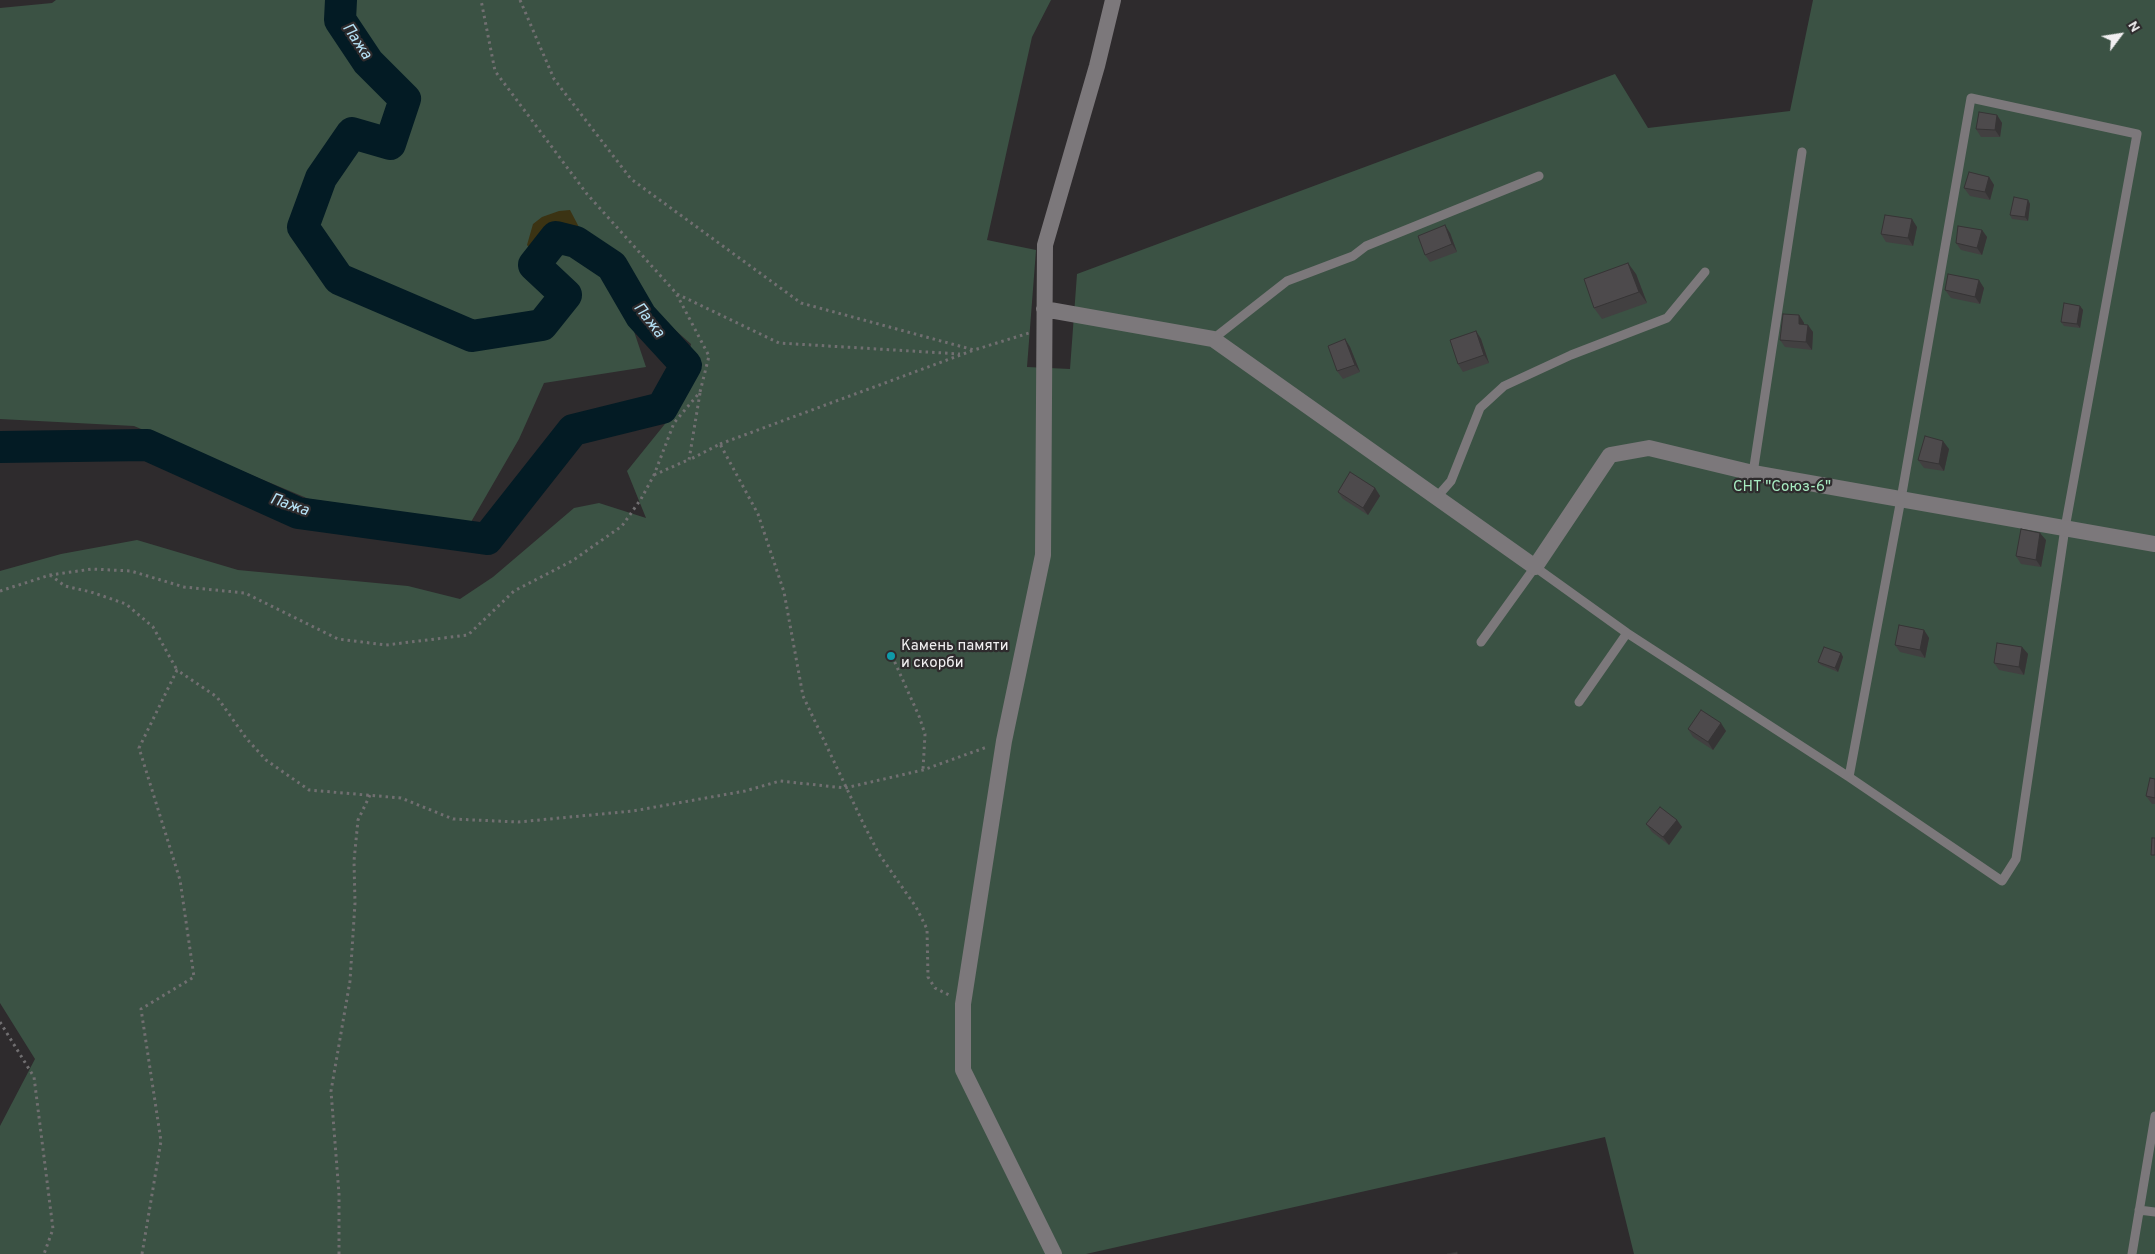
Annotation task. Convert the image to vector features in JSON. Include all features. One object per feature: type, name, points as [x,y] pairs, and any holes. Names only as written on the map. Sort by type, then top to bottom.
[{"type":"street","points":[[1054,1254],[963,1070],[963,1004],[1004,741],[1043,555],[1045,245],[1113,0]]},
{"type":"street","points":[[1044,309],[1213,340],[1535,567],[1610,455],[1649,448],[1753,473],[2155,544]]},
{"type":"lane","points":[[1481,642],[1535,567],[1627,633],[1849,777],[2002,881],[2016,859],[2065,528],[2137,134],[1971,98],[1901,499],[1849,777]]},
{"type":"lane","points":[[1753,473],[1802,152]]},
{"type":"lane","points":[[1213,340],[1287,281],[1353,256],[1366,246],[1538,176]]},
{"type":"lane","points":[[1436,498],[1451,481],[1480,408],[1504,386],[1571,355],[1667,318],[1704,272]]},
{"type":"lane","points":[[1579,702],[1627,633]]},
{"type":"lane","points":[[2132,1254],[2155,1116]]},
{"type":"lane","points":[[2139,1210],[2155,1212]]},
{"type":"path","points":[[481,0],[495,71],[587,194],[676,293],[709,356],[700,392],[689,460]]},
{"type":"path","points":[[520,0],[554,79],[631,179],[801,303],[974,350]]},
{"type":"path","points":[[676,293],[779,343],[963,354]]},
{"type":"path","points":[[654,475],[720,444],[974,350],[1044,328]]},
{"type":"path","points":[[0,591],[50,575],[92,569],[131,571],[184,587],[245,593],[338,639],[386,645],[468,635],[514,591],[572,561],[622,526],[641,499],[654,475],[674,423],[700,392]]},
{"type":"path","points":[[720,444],[758,514],[784,592],[803,696],[845,788],[880,854],[916,907],[926,929],[928,977],[935,988],[963,1004]]},
{"type":"path","points":[[50,575],[65,586],[91,592],[126,604],[153,627],[177,670],[217,697],[246,738],[266,760],[309,790],[401,798],[453,819],[518,822],[633,811],[745,791],[780,781],[845,788],[923,770],[1004,741]]},
{"type":"path","points":[[892,656],[925,734],[923,770]]},
{"type":"path","points":[[142,1254],[162,1141],[141,1009],[194,977],[180,880],[139,748],[177,670]]},
{"type":"path","points":[[339,1254],[339,1194],[331,1091],[350,981],[355,902],[354,861],[358,820],[370,796]]},
{"type":"path","points":[[0,1022],[34,1077],[53,1229],[44,1254]]},
{"type":"green space","name":"СНТ \"Союз-6\"","points":[[56,0],[1051,0],[1032,37],[987,240],[1036,250],[1027,367],[1070,369],[1077,274],[1615,74],[1648,128],[1790,111],[1813,0],[2155,0],[2155,1254],[1634,1254],[1605,1137],[1086,1254],[0,1254],[0,1126],[35,1059],[0,1003],[0,571],[61,554],[137,540],[238,570],[408,586],[460,599],[493,577],[574,508],[599,503],[646,518],[627,471],[677,409],[691,344],[616,278],[646,367],[544,383],[519,439],[471,522],[309,499],[134,426],[0,419],[0,8],[52,3]]},
{"type":"sand","points":[[570,210],[580,229],[576,242],[556,237],[539,259],[527,245],[533,224],[542,217],[559,211]]},
{"type":"building","points":[[1979,112],[1997,115],[1995,130],[1976,129]]},
{"type":"building","points":[[1969,172],[1989,177],[1985,192],[1964,188]]},
{"type":"building","points":[[2014,197],[2028,200],[2025,217],[2010,215]]},
{"type":"building","points":[[1885,215],[1912,219],[1908,238],[1881,234]]},
{"type":"building","points":[[1445,225],[1452,244],[1425,255],[1418,236]]},
{"type":"building","points":[[1958,226],[1982,230],[1977,248],[1956,243]]},
{"type":"building","points":[[1628,263],[1639,292],[1594,308],[1584,279]]},
{"type":"building","points":[[1948,274],[1979,280],[1975,297],[1945,290]]},
{"type":"building","points":[[2064,303],[2080,306],[2077,324],[2061,322]]},
{"type":"building","points":[[1783,314],[1799,315],[1799,324],[1808,325],[1806,342],[1780,340]]},
{"type":"building","points":[[1476,331],[1484,355],[1458,364],[1450,340]]},
{"type":"building","points":[[1345,339],[1355,365],[1337,371],[1328,346]]},
{"type":"building","points":[[1925,436],[1943,441],[1939,464],[1918,460]]},
{"type":"building","points":[[1350,472],[1375,488],[1363,508],[1338,492]]},
{"type":"building","points":[[2021,529],[2040,533],[2036,560],[2016,556]]},
{"type":"building","points":[[1899,625],[1924,630],[1920,650],[1895,645]]},
{"type":"building","points":[[1997,643],[2022,647],[2019,667],[1994,663]]},
{"type":"building","points":[[1824,647],[1841,653],[1835,668],[1818,662]]},
{"type":"building","points":[[1701,710],[1721,723],[1708,742],[1688,729]]},
{"type":"building","points":[[2150,778],[2155,779],[2155,798],[2146,796]]},
{"type":"building","points":[[1660,807],[1677,820],[1663,837],[1646,824]]},
{"type":"building","points":[[2152,838],[2155,838],[2155,855],[2151,855]]},
{"type":"waterway","name":"Пажа","points":[[0,447],[147,445],[298,513],[487,539],[573,430],[662,408],[686,365],[641,316],[612,266],[576,242],[556,237],[534,265],[566,295],[542,325],[472,336],[339,279],[303,227],[321,178],[352,133],[390,144],[405,99],[368,62],[340,20],[341,0]]},
{"type":"place","name":"Камень памяти и скорби","points":[[891,656]]}]
